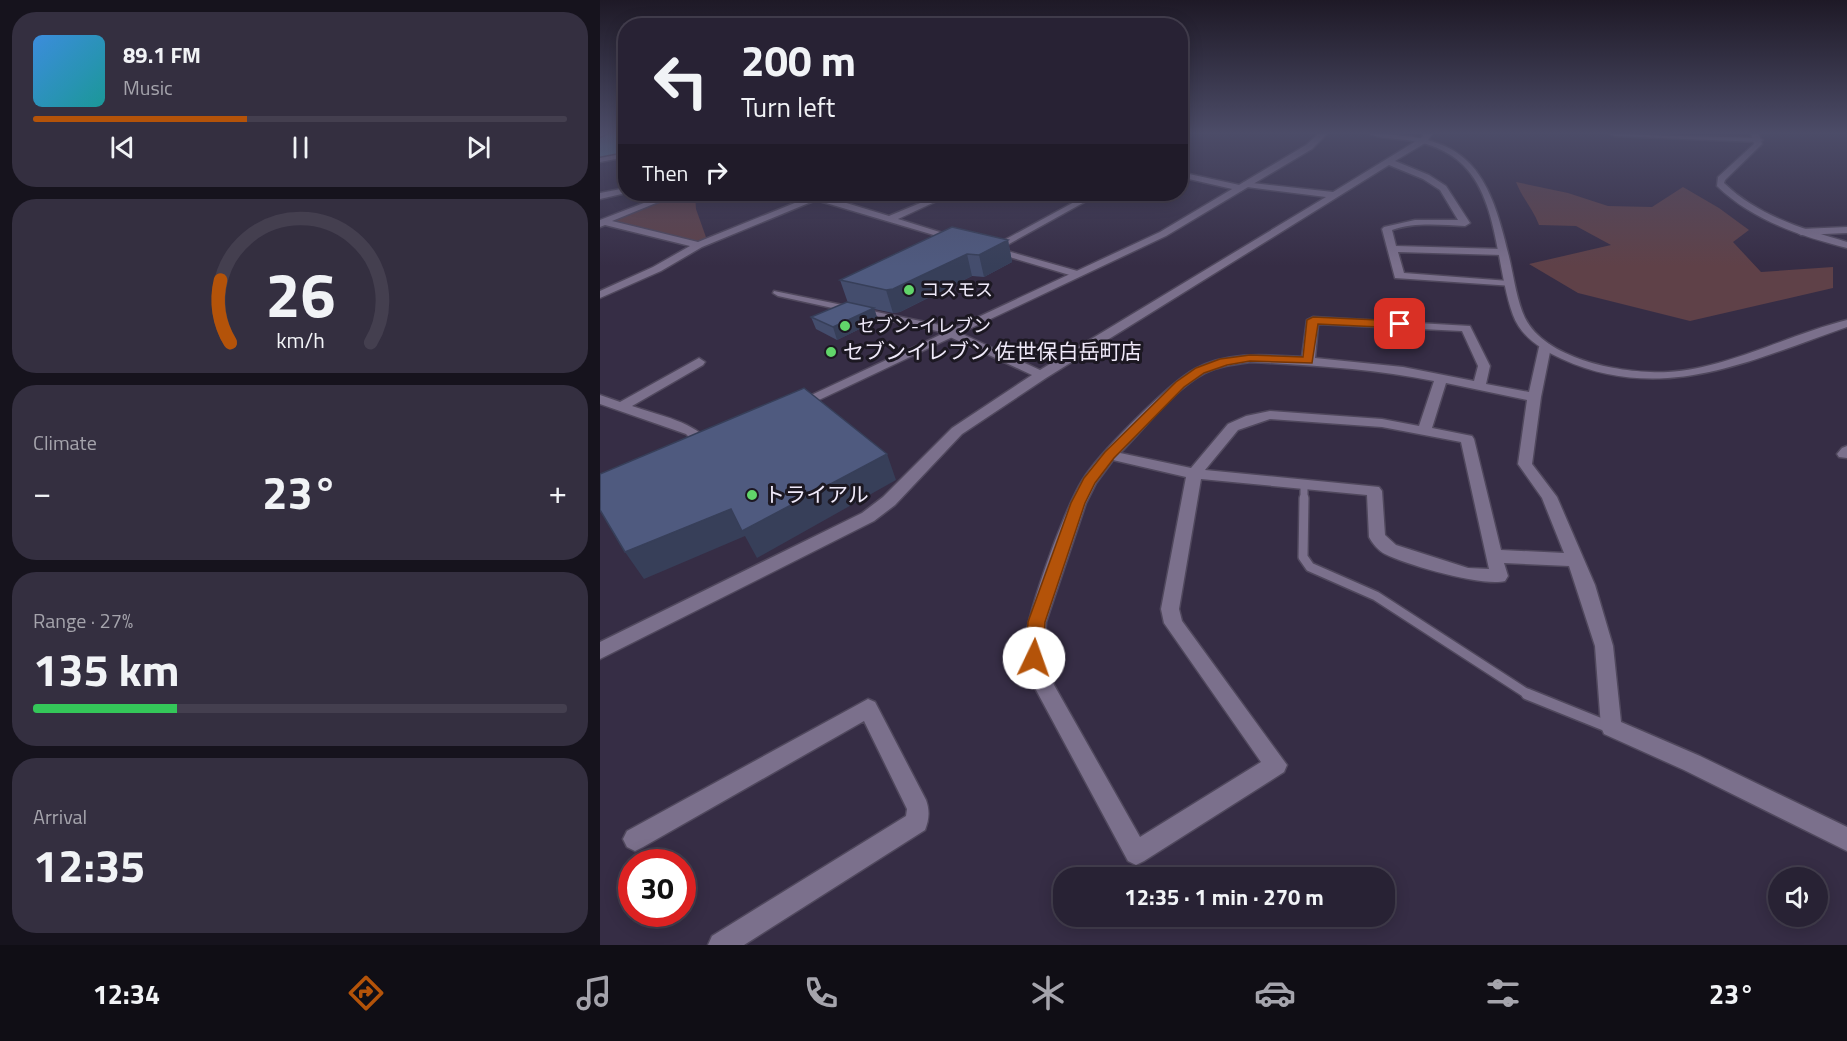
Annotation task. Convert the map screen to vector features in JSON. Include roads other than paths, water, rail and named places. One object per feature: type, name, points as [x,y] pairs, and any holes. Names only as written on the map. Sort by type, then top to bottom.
[{"type":"street","points":[[1202,178],[1244,186],[1334,195]]},
{"type":"street","points":[[782,412],[1163,234],[1257,178]]},
{"type":"street","points":[[600,651],[868,517],[889,501],[957,431],[1041,375],[1360,178]]},
{"type":"street","points":[[1428,178],[1443,188],[1465,223],[1396,225],[1387,229],[1399,276],[1509,284]]},
{"type":"street","points":[[1478,178],[1493,208],[1509,284],[1519,317],[1528,333],[1545,347],[1580,363],[1605,370],[1670,376],[1713,368],[1847,323]]},
{"type":"street","points":[[1722,178],[1720,184],[1742,202],[1801,232],[1847,245]]},
{"type":"street","points":[[600,196],[618,192]]},
{"type":"street","points":[[601,222],[656,201]]},
{"type":"street","points":[[600,295],[699,245],[807,201]]},
{"type":"street","points":[[830,201],[968,243]]},
{"type":"street","points":[[890,219],[932,201]]},
{"type":"street","points":[[991,250],[1082,201]]},
{"type":"street","points":[[601,222],[699,245]]},
{"type":"street","points":[[1801,232],[1847,230]]},
{"type":"street","points":[[980,246],[1077,274]]},
{"type":"street","points":[[1392,249],[1502,252]]},
{"type":"street","points":[[778,293],[941,328],[1041,375]]},
{"type":"street","points":[[1308,361],[1313,320],[1466,328],[1484,366],[1479,385]]},
{"type":"street","points":[[1545,347],[1534,397],[1526,464],[1549,497],[1586,585],[1604,646],[1611,727],[1692,763],[1847,839]]},
{"type":"street","points":[[1110,455],[1194,474],[1374,491],[1377,537],[1390,549],[1468,574],[1499,576],[1467,439],[1382,423],[1270,415],[1251,419],[1233,427],[1194,474],[1170,596],[1170,609],[1173,623],[1276,765],[1136,853],[1045,688],[1034,658],[1037,622],[1078,503],[1089,481],[1110,455],[1180,384],[1200,371],[1224,362],[1250,358],[1308,361],[1403,371],[1534,397]]},
{"type":"street","points":[[622,406],[699,362]]},
{"type":"street","points":[[1424,430],[1441,378]]},
{"type":"street","points":[[600,399],[691,430],[706,446]]},
{"type":"street","points":[[1494,556],[1574,560]]},
{"type":"street","points":[[635,839],[868,708],[918,808],[917,822],[721,945]]},
{"type":"lane","points":[[1304,484],[1303,557],[1310,567],[1376,596],[1529,695],[1611,727]]},
{"type":"place","name":"コスモス","points":[[909,290]]},
{"type":"place","name":"セブン-イレブン","points":[[845,326]]},
{"type":"place","name":"セブンイレブン 佐世保白岳町店","points":[[831,352]]},
{"type":"place","name":"トライアル","points":[[752,495]]}]
